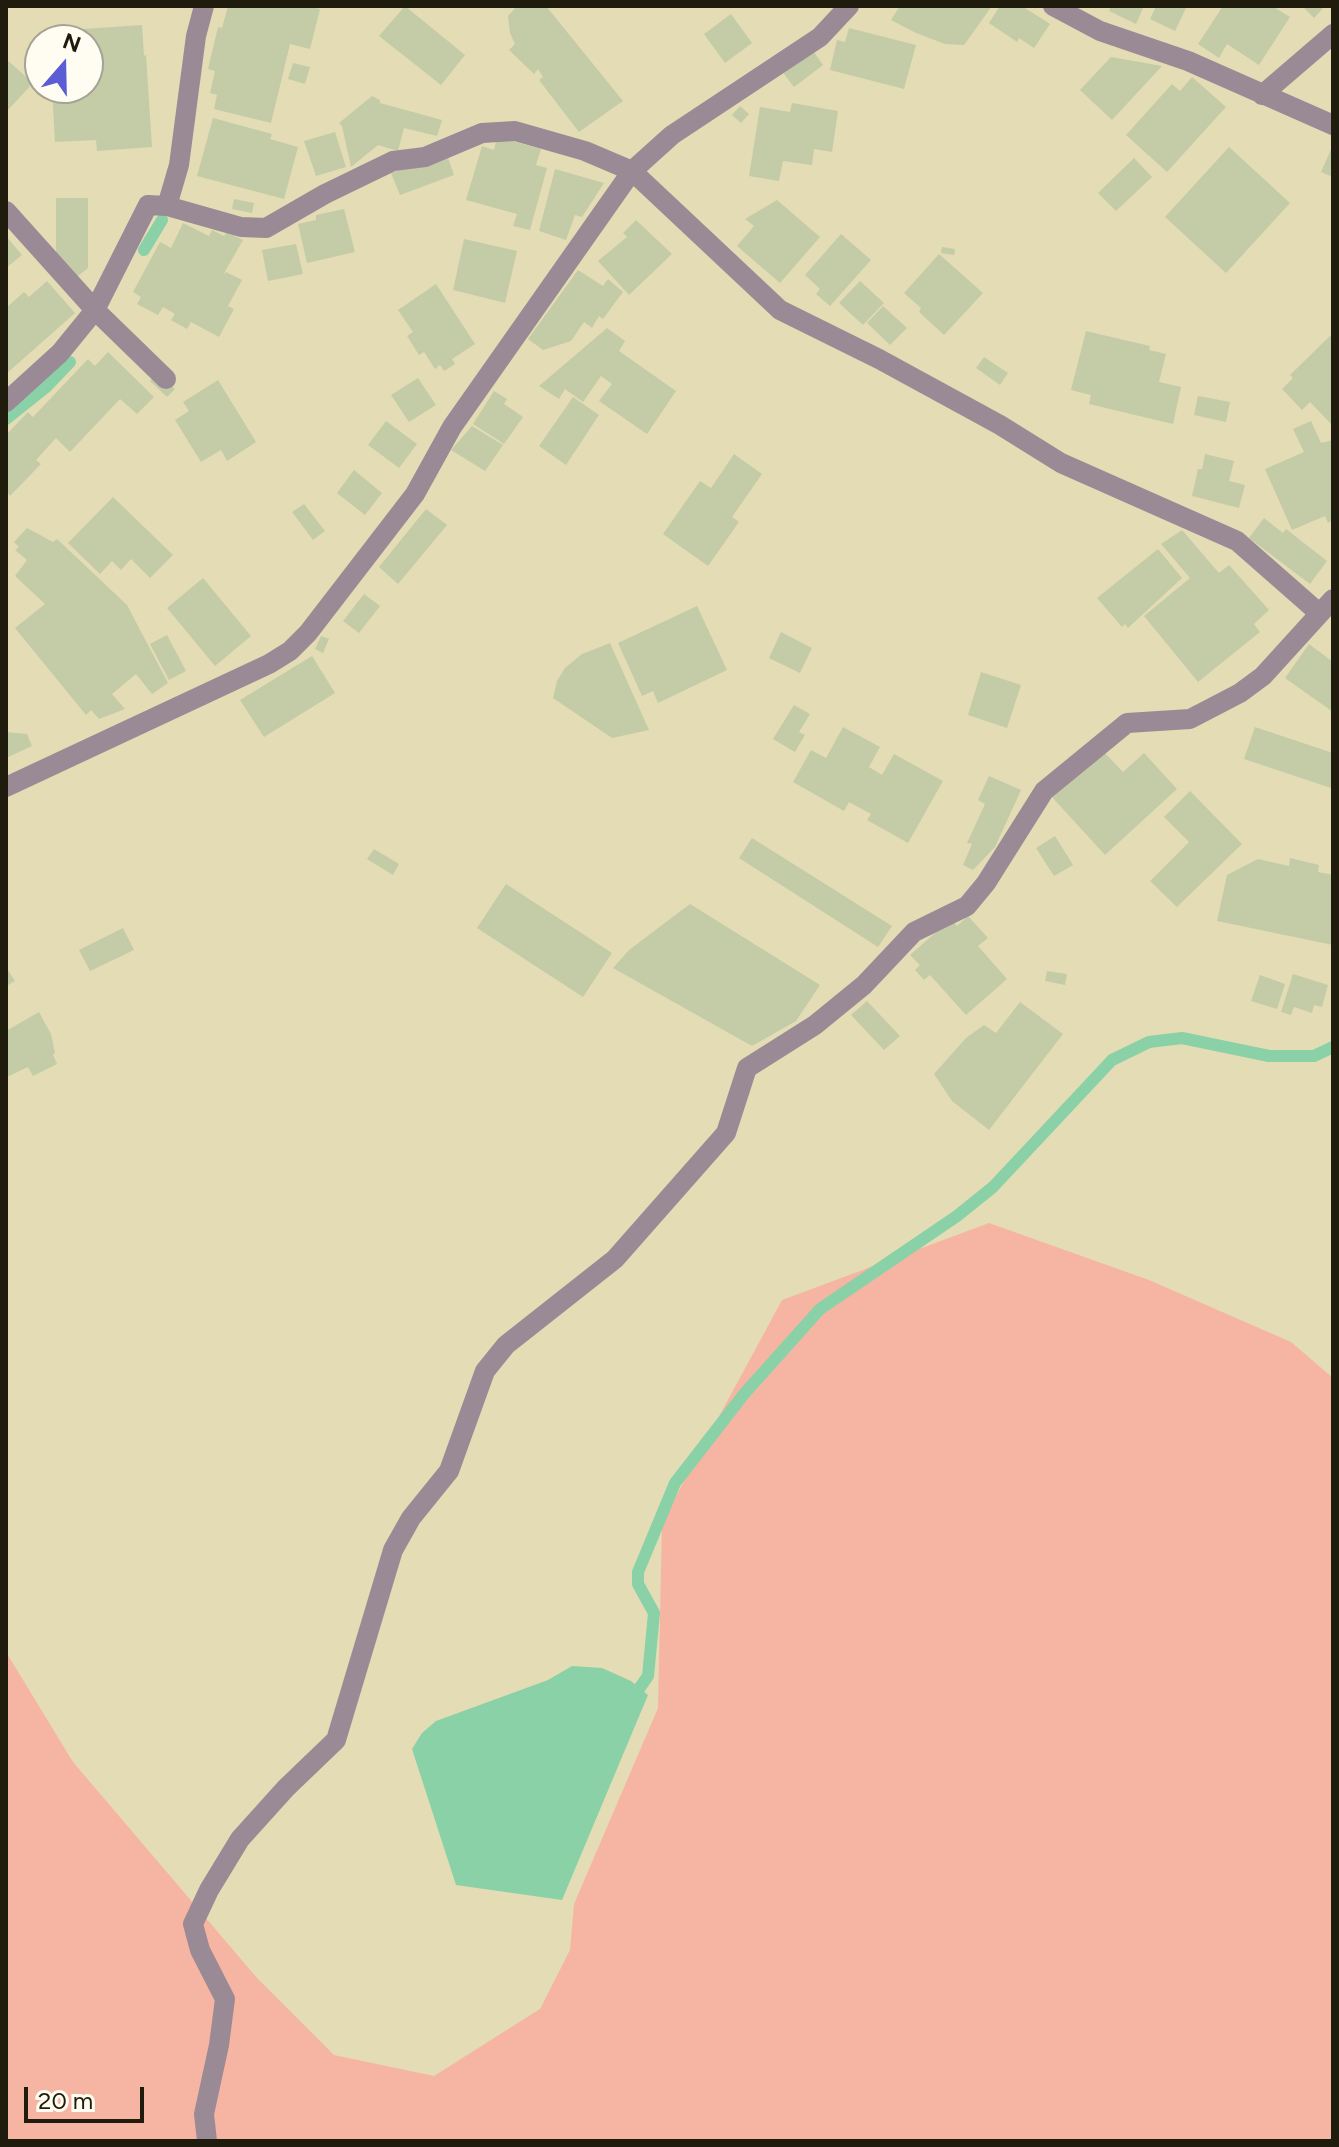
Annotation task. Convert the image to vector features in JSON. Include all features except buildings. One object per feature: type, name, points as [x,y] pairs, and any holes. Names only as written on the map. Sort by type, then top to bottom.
[{"type":"street","points":[[167,206],[179,165],[196,36],[204,6]]},
{"type":"street","points":[[9,789],[255,671],[290,651],[308,633],[415,494],[452,427],[632,171],[672,135],[820,37],[849,6]]},
{"type":"street","points":[[1053,6],[1100,31],[1188,61],[1333,125]]},
{"type":"street","points":[[1262,95],[1333,34]]},
{"type":"street","points":[[6,402],[60,353],[95,310],[148,205],[167,206],[241,227],[266,228],[325,194],[393,161],[425,157],[482,133],[515,131],[550,139],[632,171],[780,310],[892,366],[1000,425],[1061,463],[1237,541],[1326,606],[1263,676],[1240,693],[1190,719],[1127,723],[1044,791],[986,883],[967,906],[914,932],[864,985],[815,1025],[747,1068],[726,1133],[615,1259],[506,1345],[485,1371],[449,1471],[411,1518],[393,1550],[336,1740],[286,1788],[240,1839],[209,1890],[193,1924],[200,1950],[225,1999],[204,2114],[207,2141]]},
{"type":"street","points":[[6,211],[95,310],[166,379]]},
{"type":"shaded area","points":[[989,1223],[1149,1280],[1291,1342],[1333,1378],[1333,2141],[6,2141],[6,1652],[73,1762],[257,1978],[334,2055],[434,2076],[540,2009],[570,1950],[574,1904],[658,1708],[662,1522],[782,1300]]},
{"type":"shaded area","points":[[572,1666],[602,1668],[631,1681],[648,1695],[562,1900],[456,1885],[412,1749],[422,1733],[436,1721],[548,1680]]},
{"type":"waterway","points":[[144,250],[162,220]]},
{"type":"waterway","points":[[6,419],[46,387],[70,362]]},
{"type":"waterway","points":[[634,1696],[648,1676],[654,1613],[638,1584],[638,1572],[675,1483],[744,1394],[820,1309],[957,1216],[993,1187],[1112,1060],[1149,1042],[1182,1038],[1269,1056],[1314,1056],[1333,1047]]}]
